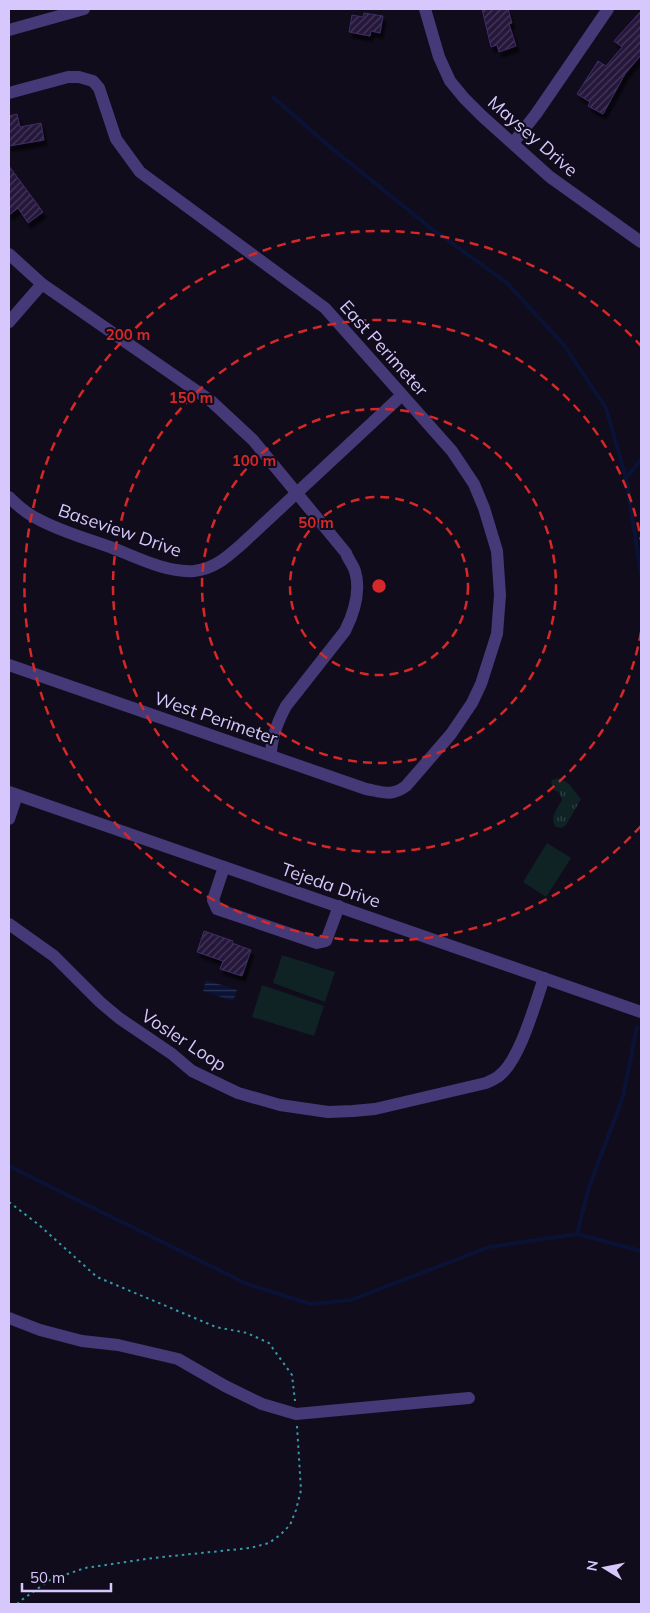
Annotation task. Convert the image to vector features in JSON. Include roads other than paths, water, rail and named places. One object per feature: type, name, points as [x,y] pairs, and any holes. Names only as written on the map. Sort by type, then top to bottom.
[{"type":"street","points":[[9,30],[84,9]]},
{"type":"street","name":"Maysey Drive","points":[[425,9],[439,57],[450,81],[482,116],[550,177],[641,242]]},
{"type":"street","points":[[513,143],[536,114],[608,9]]},
{"type":"street","name":"East Perimeter","points":[[9,93],[68,77],[79,77],[93,81],[99,88],[116,139],[140,172],[325,308],[452,451],[474,484],[497,551],[500,595],[497,634],[481,684],[472,703],[451,734],[410,782]]},
{"type":"street","points":[[9,254],[42,284],[211,401],[253,440],[346,553],[355,572],[357,589],[355,604],[346,631],[286,706],[271,744],[271,755]]},
{"type":"street","points":[[9,322],[42,284]]},
{"type":"street","name":"Baseview Drive","points":[[9,497],[34,517],[54,527],[156,564],[176,570],[194,571],[218,564],[402,395]]},
{"type":"street","name":"West Perimeter","points":[[9,665],[366,789],[391,794],[399,792],[410,782]]},
{"type":"street","points":[[9,819],[13,794]]},
{"type":"street","name":"Tejeda Drive","points":[[13,794],[641,1012]]},
{"type":"street","points":[[224,866],[213,900],[217,909],[318,943],[326,941],[338,906]]},
{"type":"street","name":"Vosler Loop","points":[[9,924],[54,956],[100,1002],[119,1018],[172,1054],[192,1071],[238,1093],[280,1105],[328,1112],[376,1109],[486,1083],[499,1076],[515,1054],[544,978]]},
{"type":"street","points":[[9,1318],[40,1330],[178,1359],[224,1386],[262,1404],[296,1414],[469,1398]]},
{"type":"water","points":[[206,980],[237,990],[233,1001],[203,991]]},
{"type":"waterway","points":[[273,97],[330,147],[432,229],[507,283],[563,344],[606,408],[626,478],[641,574]]},
{"type":"waterway","points":[[626,478],[641,460]]},
{"type":"waterway","points":[[577,1234],[589,1187],[623,1097],[637,1027]]},
{"type":"waterway","points":[[9,1166],[247,1284],[311,1304],[351,1300],[489,1247],[577,1234],[641,1251]]}]
